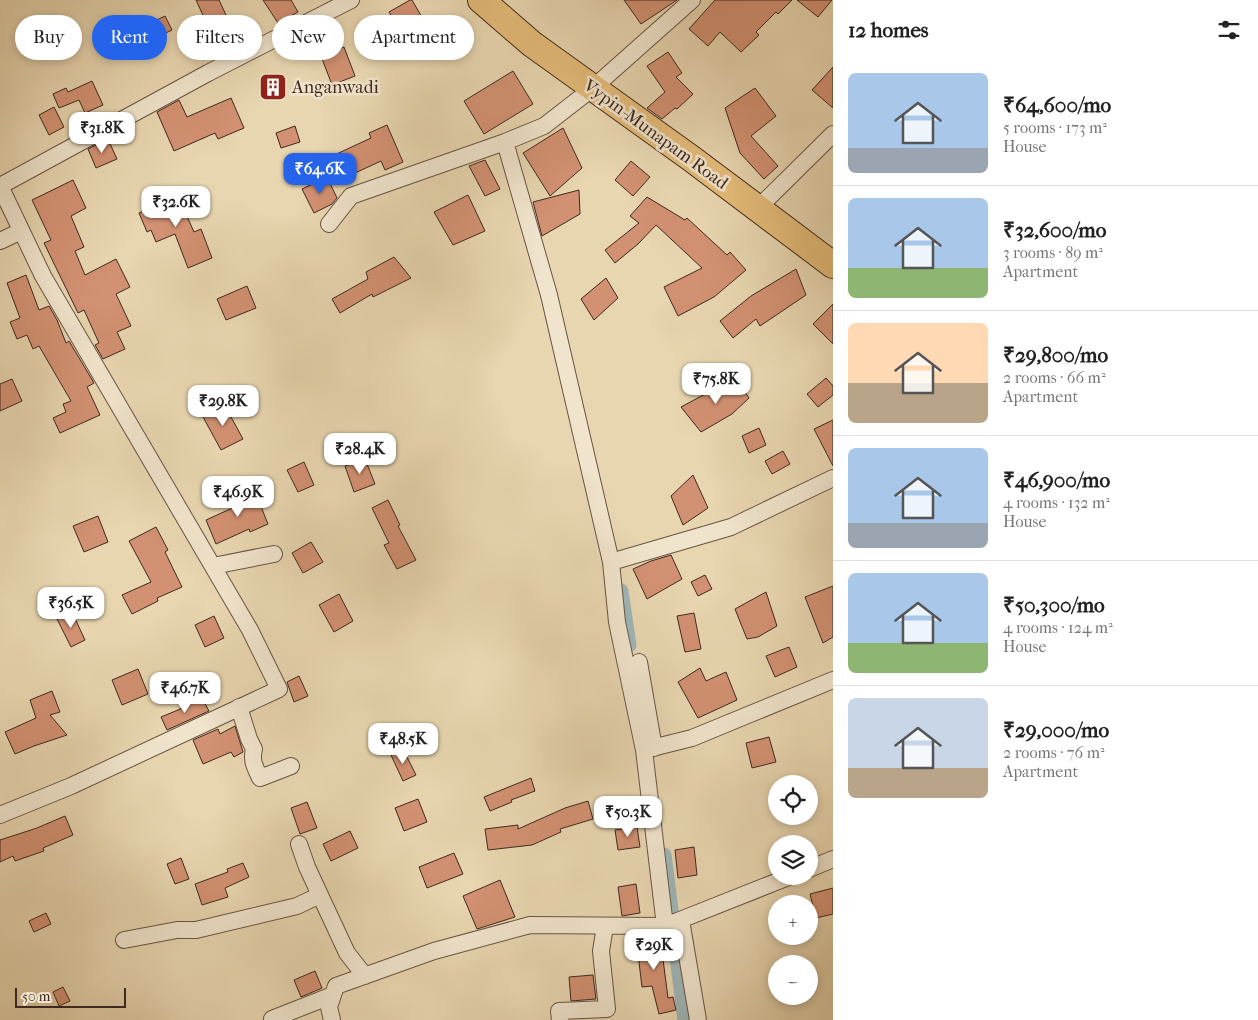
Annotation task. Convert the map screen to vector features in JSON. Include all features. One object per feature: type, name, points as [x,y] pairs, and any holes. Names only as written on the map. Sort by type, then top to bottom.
[{"type":"main road","name":"Vypin-Munapam Road","points":[[481,0],[532,44],[758,208],[833,265]]},
{"type":"street","points":[[0,815],[71,786],[279,689],[250,630],[43,276],[0,186],[199,78],[351,0]]},
{"type":"street","points":[[329,224],[351,196],[505,142],[544,126],[593,88],[692,0]]},
{"type":"street","points":[[758,208],[833,134]]},
{"type":"street","points":[[505,142],[549,296],[611,562],[617,622],[649,749]]},
{"type":"street","points":[[0,241],[21,231]]},
{"type":"street","points":[[611,562],[730,527],[833,478]]},
{"type":"street","points":[[213,566],[274,554]]},
{"type":"street","points":[[639,662],[665,926]]},
{"type":"street","points":[[649,749],[692,738],[833,680]]},
{"type":"street","points":[[239,708],[254,749],[252,758],[260,778],[291,766]]},
{"type":"street","points":[[298,844],[346,953],[365,976]]},
{"type":"street","points":[[818,865],[833,859]]},
{"type":"street","points":[[332,1020],[329,1007],[336,986],[434,951],[530,925],[665,926],[768,885]]},
{"type":"street","points":[[124,940],[177,930],[196,930],[297,906],[320,895]]},
{"type":"street","points":[[680,920],[698,1020]]},
{"type":"street","points":[[560,1020],[559,1011],[607,1009],[601,951],[604,926]]},
{"type":"street","points":[[272,1019],[333,996]]},
{"type":"building","points":[[196,0],[219,0],[226,15],[203,15]]},
{"type":"building","points":[[263,0],[291,0],[298,12],[293,15],[273,15]]},
{"type":"building","points":[[412,0],[421,15],[391,15],[389,12]]},
{"type":"building","points":[[624,0],[677,0],[641,24]]},
{"type":"building","points":[[715,0],[792,0],[778,14],[776,12],[756,32],[759,35],[741,52],[720,32],[708,46],[689,29]]},
{"type":"building","points":[[797,0],[832,0],[818,17]]},
{"type":"building","points":[[167,20],[172,30],[167,32]]},
{"type":"building","points":[[344,47],[355,76],[332,85],[323,60],[344,60]]},
{"type":"building","points":[[668,52],[682,73],[676,77],[693,94],[677,109],[675,108],[662,119],[647,108],[665,92],[647,66]]},
{"type":"building","points":[[833,67],[833,108],[812,90]]},
{"type":"building","points":[[513,71],[533,104],[484,134],[464,101]]},
{"type":"building","name":"Anganwadi","points":[[276,77],[281,93],[271,97],[265,80]]},
{"type":"building","points":[[92,81],[103,105],[85,113],[79,100],[59,108],[53,94],[66,88],[68,92]]},
{"type":"building","points":[[755,88],[776,116],[751,136],[778,166],[764,179],[740,153],[725,108]]},
{"type":"building","points":[[231,98],[244,128],[218,139],[215,133],[174,151],[157,112],[179,100],[187,117]]},
{"type":"building","points":[[54,107],[64,127],[49,135],[39,115]]},
{"type":"building","points":[[387,125],[403,162],[385,170],[381,161],[340,180],[330,157],[371,138],[369,133]]},
{"type":"building","points":[[295,126],[300,142],[281,148],[276,133]]},
{"type":"building","points":[[563,128],[582,168],[550,196],[523,153]]},
{"type":"building","points":[[108,139],[117,159],[96,168],[88,149]]},
{"type":"building","points":[[485,160],[500,189],[485,196],[469,166]]},
{"type":"building","points":[[631,161],[650,177],[633,196],[615,180]]},
{"type":"building","points":[[327,177],[337,198],[332,204],[314,213],[302,189]]},
{"type":"building","points":[[73,180],[86,208],[71,216],[84,247],[75,251],[85,275],[116,259],[130,287],[116,294],[131,326],[117,332],[125,349],[103,359],[95,345],[99,343],[84,310],[78,313],[44,243],[51,240],[32,200]]},
{"type":"building","points":[[170,189],[174,198],[178,196],[194,232],[201,229],[212,258],[188,268],[175,234],[156,242],[151,230],[147,232],[139,213],[158,205],[154,196]]},
{"type":"building","points":[[579,190],[580,214],[542,236],[533,202]]},
{"type":"building","points":[[468,195],[485,231],[453,245],[434,212]]},
{"type":"building","points":[[647,197],[685,220],[687,218],[727,255],[730,252],[746,270],[714,297],[678,316],[664,287],[702,268],[656,225],[638,244],[615,263],[605,250],[639,223],[630,216]]},
{"type":"building","points":[[394,257],[411,278],[373,297],[372,294],[340,313],[332,299],[368,279],[366,272]]},
{"type":"building","points":[[796,269],[806,295],[760,326],[756,319],[733,338],[720,321],[751,296]]},
{"type":"building","points":[[26,275],[39,310],[49,306],[66,343],[69,341],[94,383],[87,387],[100,415],[60,433],[53,418],[66,412],[63,404],[71,401],[39,346],[33,349],[27,335],[17,339],[10,322],[20,318],[7,283]]},
{"type":"building","points":[[606,278],[618,298],[594,320],[581,299]]},
{"type":"building","points":[[247,286],[256,308],[226,320],[217,299]]},
{"type":"building","points":[[833,304],[833,344],[813,324]]},
{"type":"building","points":[[732,373],[749,398],[732,414],[701,432],[681,407],[707,393],[713,398]]},
{"type":"building","points":[[826,378],[833,386],[833,395],[818,407],[807,394]]},
{"type":"building","points":[[12,379],[22,401],[0,411],[0,384]]},
{"type":"building","points":[[224,404],[243,439],[221,450],[202,415]]},
{"type":"building","points":[[833,420],[833,466],[814,429]]},
{"type":"building","points":[[759,428],[766,445],[749,453],[742,436]]},
{"type":"building","points":[[783,451],[790,464],[772,474],[765,461]]},
{"type":"building","points":[[365,459],[375,484],[354,492],[345,466]]},
{"type":"building","points":[[304,462],[314,485],[298,492],[287,470]]},
{"type":"building","points":[[693,475],[708,508],[683,525],[671,496]]},
{"type":"building","points":[[254,489],[268,524],[250,532],[249,529],[216,544],[206,520],[239,505],[235,497]]},
{"type":"building","points":[[388,500],[400,525],[398,526],[416,560],[397,569],[384,545],[389,543],[372,508]]},
{"type":"building","points":[[98,516],[108,542],[84,552],[73,526]]},
{"type":"building","points":[[156,527],[168,550],[165,552],[182,587],[157,598],[158,601],[132,614],[122,595],[151,582],[129,541]]},
{"type":"building","points":[[311,542],[323,562],[303,573],[292,553]]},
{"type":"building","points":[[671,555],[682,579],[647,599],[633,569]]},
{"type":"building","points":[[705,575],[712,589],[698,596],[691,582]]},
{"type":"building","points":[[833,586],[833,637],[823,643],[805,597]]},
{"type":"building","points":[[766,592],[777,626],[758,637],[747,639],[735,609]]},
{"type":"building","points":[[339,594],[353,621],[334,632],[319,605]]},
{"type":"building","points":[[72,612],[85,640],[71,647],[57,619]]},
{"type":"building","points":[[694,613],[701,649],[685,652],[677,616]]},
{"type":"building","points":[[214,616],[224,638],[205,647],[195,625]]},
{"type":"building","points":[[789,647],[797,667],[775,677],[766,656]]},
{"type":"building","points":[[700,668],[706,681],[726,672],[737,700],[698,718],[678,682]]},
{"type":"building","points":[[138,669],[148,694],[122,705],[112,680]]},
{"type":"building","points":[[299,676],[308,696],[294,702],[287,682]]},
{"type":"building","points":[[52,691],[60,712],[50,715],[67,735],[15,754],[5,732],[36,718],[30,700]]},
{"type":"building","points":[[202,698],[209,711],[167,730],[161,717]]},
{"type":"building","points":[[235,726],[243,752],[234,757],[231,752],[203,764],[193,740],[218,729],[220,734]]},
{"type":"building","points":[[769,737],[776,762],[752,768],[746,743]]},
{"type":"building","points":[[403,749],[416,775],[403,781],[391,755]]},
{"type":"building","points":[[531,778],[535,791],[511,800],[512,802],[490,811],[484,797]]},
{"type":"building","points":[[418,799],[427,822],[404,831],[395,808]]},
{"type":"building","points":[[588,801],[593,819],[560,829],[561,832],[532,845],[488,850],[485,829],[518,825],[518,829],[565,808]]},
{"type":"building","points":[[307,802],[317,828],[300,834],[291,808]]},
{"type":"building","points":[[65,816],[73,835],[43,848],[44,851],[15,861],[13,856],[0,862],[0,840],[37,828]]},
{"type":"building","points":[[637,827],[640,847],[618,850],[615,830]]},
{"type":"building","points":[[350,831],[358,848],[331,861],[323,844]]},
{"type":"building","points":[[694,847],[697,875],[678,878],[675,850]]},
{"type":"building","points":[[454,853],[463,874],[427,888],[419,867]]},
{"type":"building","points":[[181,858],[189,879],[175,884],[167,864]]},
{"type":"building","points":[[243,863],[249,877],[225,888],[228,897],[202,905],[195,884],[228,872],[227,869]]},
{"type":"building","points":[[500,880],[515,917],[477,929],[463,896]]},
{"type":"building","points":[[636,884],[640,913],[622,916],[618,887]]},
{"type":"building","points":[[833,888],[833,914],[818,918],[818,895],[810,894]]},
{"type":"building","points":[[46,913],[51,924],[34,932],[29,921]]},
{"type":"building","points":[[660,936],[668,998],[673,997],[676,1010],[659,1014],[652,986],[642,987],[636,938]]},
{"type":"building","points":[[315,971],[322,988],[301,997],[294,980]]},
{"type":"building","points":[[593,975],[596,999],[571,1001],[569,977]]},
{"type":"building","points":[[63,987],[70,1001],[59,1006],[53,992]]},
{"type":"waterway","points":[[621,591],[629,645]]},
{"type":"waterway","points":[[664,855],[685,1020]]},
{"type":"place","name":"Anganwadi","points":[[273,87]]}]
